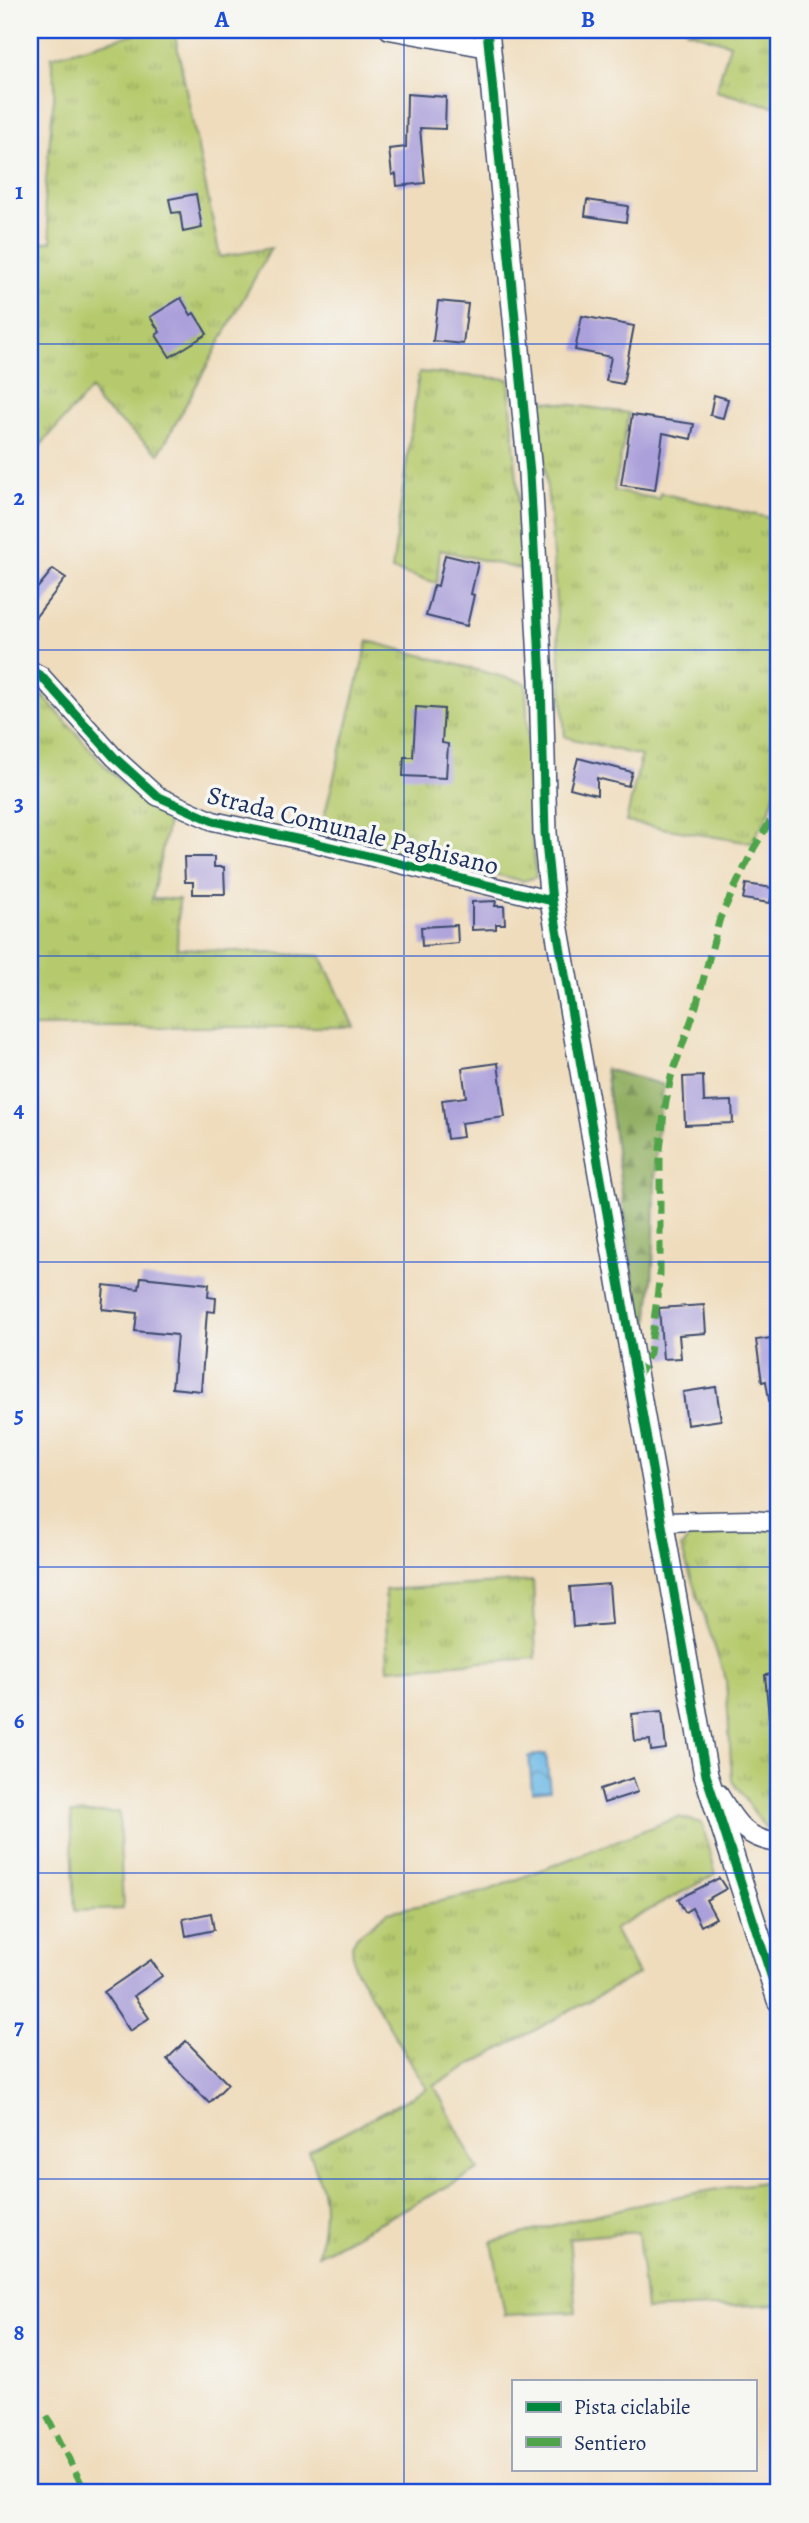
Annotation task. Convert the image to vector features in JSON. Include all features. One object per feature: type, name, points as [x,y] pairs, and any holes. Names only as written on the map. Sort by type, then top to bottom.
[{"type":"street","points":[[389,30],[487,39],[530,473],[541,680],[545,833],[552,901],[706,1775],[779,2000]]},
{"type":"street","name":"Strada Comunale Paghisano","points":[[30,670],[41,676],[114,757],[158,796],[213,821],[552,901]]},
{"type":"street","points":[[662,1522],[779,1522]]},
{"type":"street","points":[[706,1775],[736,1823],[757,1840],[779,1843]]},
{"type":"green space","points":[[148,30],[174,30],[220,257],[271,248],[159,454],[99,404],[91,389],[30,457],[30,245],[52,241],[44,203],[55,84],[51,57]]},
{"type":"green space","points":[[685,30],[779,30],[779,108],[716,91],[730,44]]},
{"type":"green space","points":[[419,372],[509,379],[524,570],[440,550],[437,583],[392,570]]},
{"type":"green space","points":[[538,400],[629,413],[614,491],[659,499],[660,493],[779,520],[779,780],[768,815],[751,843],[626,822],[641,756],[565,737],[551,527]]},
{"type":"green space","points":[[368,641],[526,683],[530,818],[536,877],[523,881],[320,833]]},
{"type":"green space","points":[[30,681],[105,766],[126,786],[169,817],[152,899],[179,899],[177,948],[321,956],[354,1027],[30,1027]]},
{"type":"green space","points":[[605,1069],[664,1085],[657,1137],[651,1294],[643,1348]]},
{"type":"green space","points":[[703,1528],[779,1529],[779,1832],[765,1828],[732,1780],[726,1680],[681,1548],[692,1533]]},
{"type":"green space","points":[[533,1581],[536,1658],[388,1669],[385,1590]]},
{"type":"green space","points":[[119,1812],[123,1909],[75,1911],[71,1814]]},
{"type":"green space","points":[[678,1817],[702,1823],[716,1874],[614,1929],[638,1974],[434,2085],[478,2170],[318,2255],[324,2202],[309,2151],[427,2089],[354,1967],[352,1945],[357,1936],[388,1912],[484,1892]]},
{"type":"green space","points":[[779,2180],[779,2304],[646,2310],[638,2232],[569,2238],[576,2312],[505,2315],[492,2242],[634,2206]]},
{"type":"water","points":[[546,1754],[550,1790],[532,1792],[529,1756]]},
{"type":"building","points":[[407,94],[446,97],[445,129],[420,128],[425,183],[397,186],[396,174],[392,175],[389,149],[406,147]]},
{"type":"building","points":[[196,194],[202,228],[183,232],[180,212],[172,213],[169,199]]},
{"type":"building","points":[[587,200],[628,206],[626,222],[585,216]]},
{"type":"building","points":[[181,298],[207,334],[170,357],[156,335],[160,332],[150,317]]},
{"type":"building","points":[[438,301],[468,304],[463,344],[433,341]]},
{"type":"building","points":[[582,316],[634,326],[623,384],[606,381],[611,357],[575,350]]},
{"type":"building","points":[[714,395],[728,399],[723,418],[710,415]]},
{"type":"building","points":[[632,415],[694,424],[691,439],[663,433],[655,490],[621,485]]},
{"type":"building","points":[[445,555],[478,563],[467,626],[426,616],[434,585],[438,586]]},
{"type":"building","points":[[53,569],[66,578],[30,624],[30,597]]},
{"type":"building","points":[[416,707],[444,709],[442,743],[448,744],[446,778],[403,776],[404,757],[413,757]]},
{"type":"building","points":[[578,758],[632,772],[628,786],[597,778],[597,795],[570,788]]},
{"type":"building","points":[[184,857],[214,857],[214,867],[224,867],[225,894],[193,894],[193,882],[185,882]]},
{"type":"building","points":[[746,884],[773,888],[770,903],[743,899]]},
{"type":"building","points":[[496,901],[495,906],[504,906],[505,924],[496,924],[496,929],[472,930],[472,902]]},
{"type":"building","points":[[457,925],[458,943],[422,946],[421,927]]},
{"type":"building","points":[[498,1063],[505,1117],[461,1123],[463,1137],[447,1139],[442,1100],[466,1097],[462,1068]]},
{"type":"building","points":[[703,1076],[704,1102],[732,1101],[733,1123],[685,1125],[683,1077]]},
{"type":"building","points":[[141,1277],[209,1284],[208,1297],[216,1298],[215,1312],[207,1311],[201,1391],[172,1388],[177,1335],[135,1331],[137,1313],[102,1309],[104,1285],[139,1289]]},
{"type":"building","points":[[704,1305],[706,1333],[679,1335],[681,1358],[663,1359],[659,1308]]},
{"type":"building","points":[[779,1337],[779,1413],[771,1413],[766,1381],[762,1382],[756,1340]]},
{"type":"building","points":[[716,1387],[721,1420],[687,1425],[683,1392]]},
{"type":"building","points":[[609,1584],[612,1624],[573,1627],[570,1587]]},
{"type":"building","points":[[779,1673],[779,1717],[769,1717],[765,1675]]},
{"type":"building","points":[[662,1711],[666,1749],[651,1751],[650,1740],[635,1741],[632,1714]]},
{"type":"building","points":[[633,1778],[638,1792],[604,1803],[600,1789]]},
{"type":"building","points":[[719,1878],[726,1889],[706,1900],[716,1918],[701,1926],[692,1908],[685,1912],[678,1899]]},
{"type":"building","points":[[211,1913],[214,1930],[186,1936],[183,1919]]},
{"type":"building","points":[[151,1960],[162,1976],[134,1996],[149,2018],[130,2031],[104,1992]]},
{"type":"building","points":[[186,2041],[228,2084],[209,2103],[167,2059]]},
{"type":"marked path","points":[[637,1378],[650,1353],[660,1274],[660,1150],[671,1077],[695,1010],[720,918],[779,800]]},
{"type":"marked path","points":[[47,2416],[86,2493]]},
{"type":"cycle path","points":[[487,30],[530,473],[541,680],[545,833],[552,901],[706,1775],[779,2000]]},
{"type":"cycle path","points":[[30,670],[41,676],[114,757],[157,796],[213,821],[552,901]]}]
